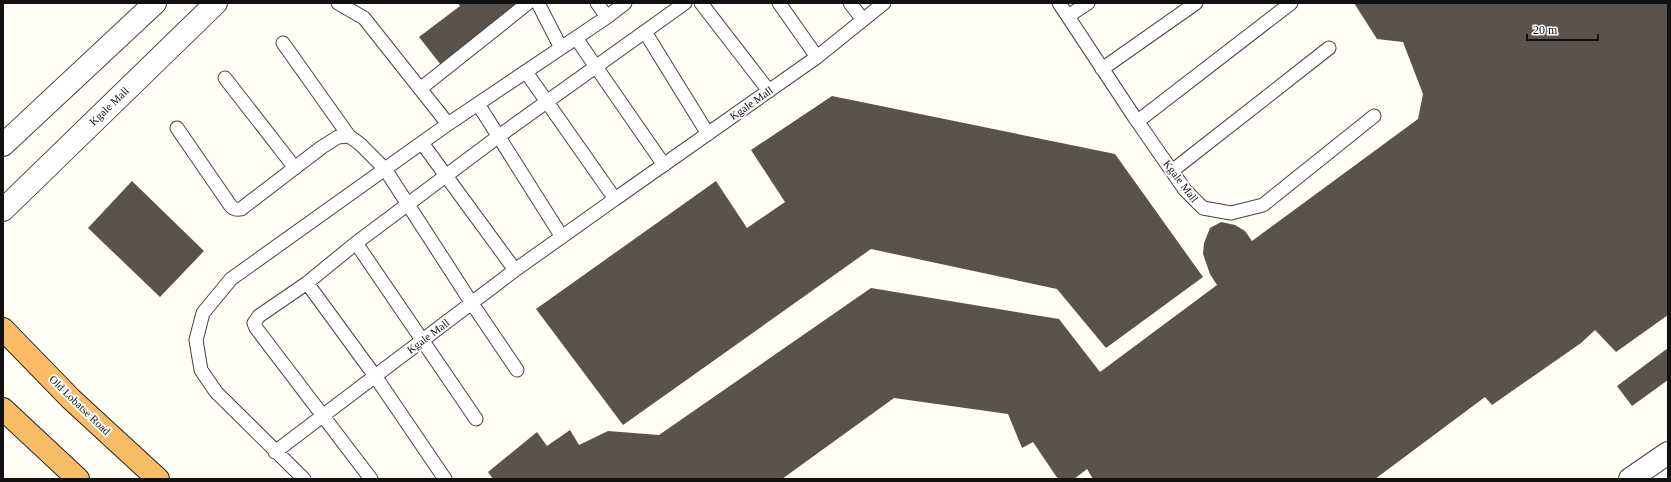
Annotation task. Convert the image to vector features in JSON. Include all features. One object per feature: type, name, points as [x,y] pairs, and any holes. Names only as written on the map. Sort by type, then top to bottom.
[{"type":"highway","name":"Old Lobatse Road","points":[[3,329],[71,399],[158,479]]},
{"type":"highway","points":[[3,409],[78,479]]},
{"type":"street","points":[[3,145],[154,3]]},
{"type":"street","name":"Kgale Mall","points":[[3,210],[216,3]]},
{"type":"street","points":[[1630,479],[1668,453]]},
{"type":"lane","points":[[338,3],[364,18],[448,124]]},
{"type":"lane","points":[[420,89],[528,3]]},
{"type":"lane","points":[[538,3],[560,48]]},
{"type":"lane","points":[[597,3],[607,17]]},
{"type":"lane","points":[[304,479],[216,392],[201,370],[196,340],[203,313],[231,280],[448,124],[607,17],[625,3]]},
{"type":"lane","points":[[371,479],[256,328],[254,323],[259,316],[307,283],[356,243],[499,136],[685,3]]},
{"type":"lane","points":[[701,3],[769,91]]},
{"type":"lane","points":[[779,3],[817,57]]},
{"type":"lane","points":[[850,3],[863,20]]},
{"type":"lane","name":"Kgale Mall","points":[[275,452],[515,270],[817,57],[884,3]]},
{"type":"lane","name":"Kgale Mall","points":[[1059,3],[1102,69],[1185,190],[1203,208],[1231,213],[1263,205],[1374,116]]},
{"type":"lane","points":[[1068,16],[1088,3]]},
{"type":"lane","points":[[1102,69],[1196,3]]},
{"type":"lane","points":[[1138,121],[1291,3]]},
{"type":"lane","points":[[645,32],[708,134]]},
{"type":"lane","points":[[576,38],[664,165]]},
{"type":"lane","points":[[283,43],[349,136],[360,144],[385,169],[517,370]]},
{"type":"lane","points":[[1172,171],[1329,48]]},
{"type":"lane","points":[[526,72],[615,199]]},
{"type":"lane","points":[[225,78],[295,168]]},
{"type":"lane","points":[[478,104],[562,237]]},
{"type":"lane","points":[[177,128],[233,208],[241,209],[322,147],[338,137],[349,136]]},
{"type":"lane","points":[[422,143],[515,270]]},
{"type":"lane","points":[[356,243],[476,419]]},
{"type":"lane","points":[[307,283],[375,376],[442,478]]},
{"type":"building","points":[[458,3],[520,3],[441,65],[419,37],[460,6]]},
{"type":"building","points":[[1354,3],[1668,3],[1668,315],[1616,352],[1595,330],[1581,343],[1492,405],[1485,397],[1375,479],[1093,479],[1087,469],[1074,479],[1058,479],[1033,442],[1022,448],[1008,414],[894,398],[782,479],[493,479],[488,472],[537,432],[547,446],[570,430],[579,445],[608,431],[659,435],[871,288],[1059,319],[1100,372],[1217,285],[1210,274],[1203,254],[1204,243],[1210,228],[1221,222],[1235,225],[1245,231],[1252,241],[1418,119],[1423,94],[1403,42],[1377,39]]},
{"type":"building","points":[[832,96],[1115,154],[1203,277],[1106,348],[1057,289],[871,249],[623,425],[536,309],[716,181],[747,228],[785,202],[751,150]]},
{"type":"building","points":[[132,181],[204,251],[160,297],[88,228]]},
{"type":"building","points":[[1668,348],[1668,380],[1632,406],[1617,386]]}]
